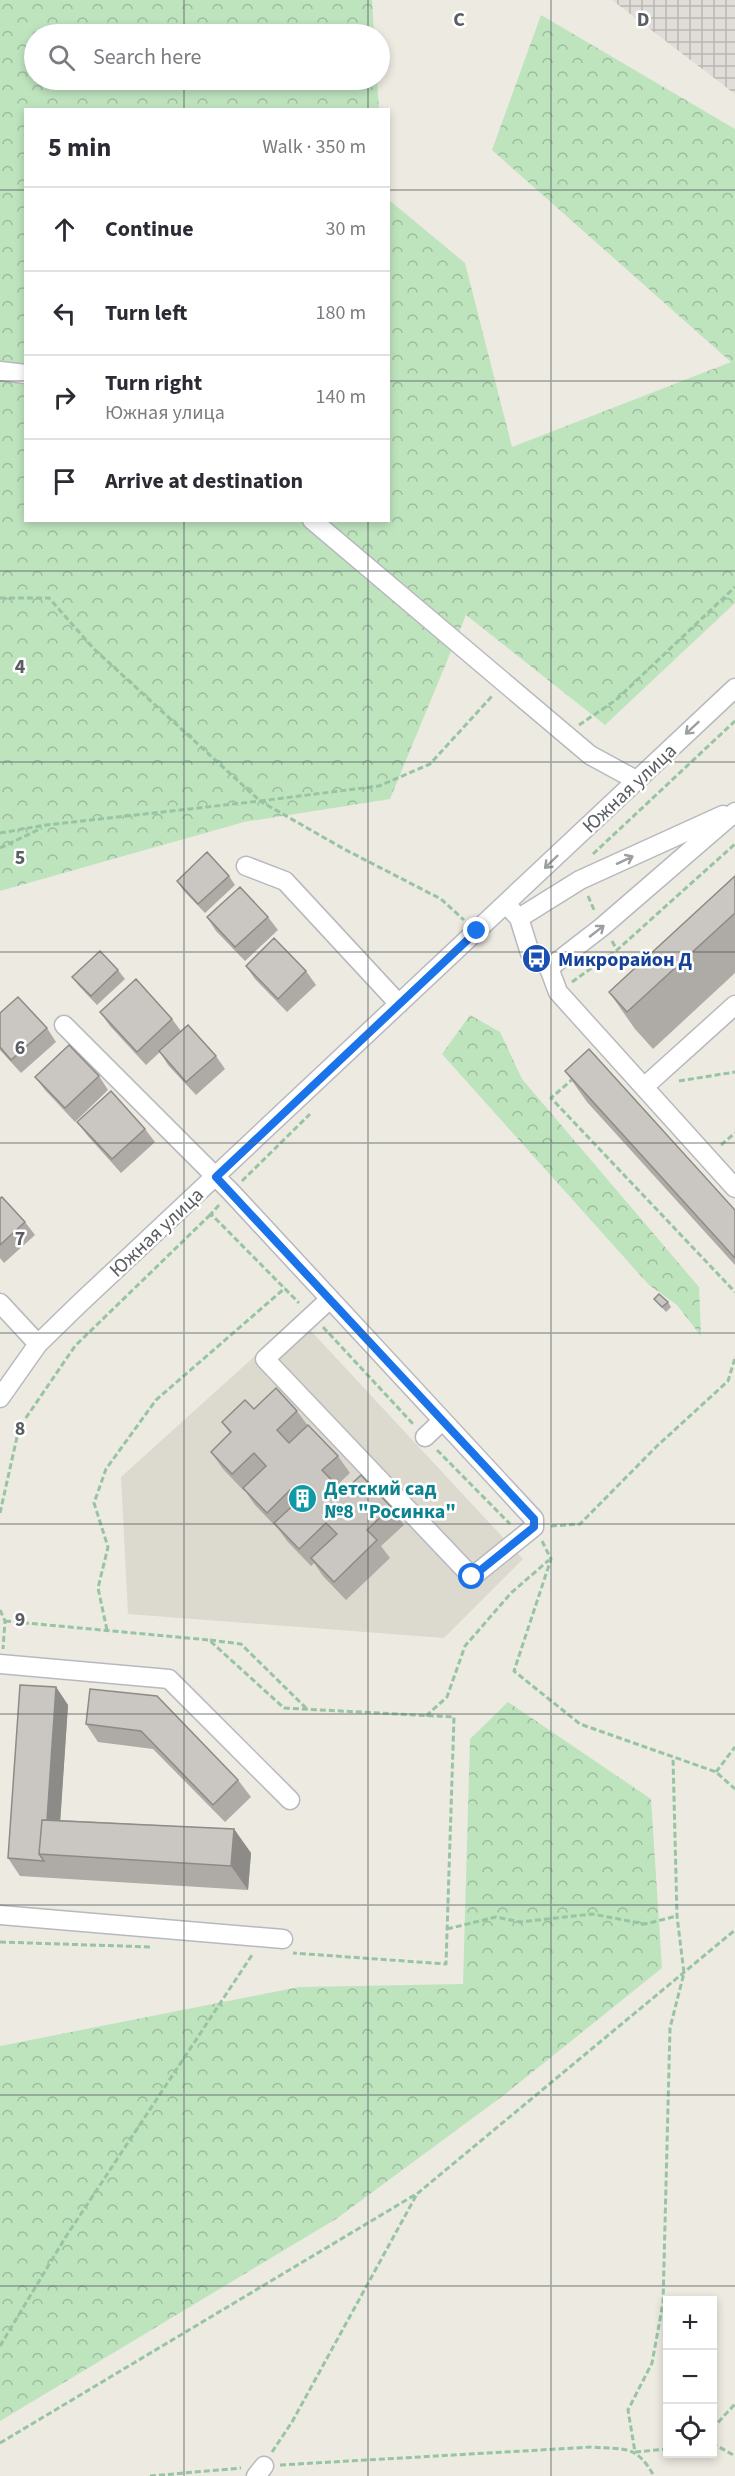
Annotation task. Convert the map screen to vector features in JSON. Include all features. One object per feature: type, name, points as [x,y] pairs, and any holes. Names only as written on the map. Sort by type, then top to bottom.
[{"type":"street","points":[[0,371],[24,374]]},
{"type":"street","points":[[314,522],[590,755],[636,780]]},
{"type":"street","name":"Южная улица","points":[[0,1398],[38,1344],[735,688]]},
{"type":"street","points":[[519,918],[580,880],[735,811]]},
{"type":"street","points":[[549,968],[602,927],[735,811]]},
{"type":"street","points":[[246,866],[285,881],[399,1004]]},
{"type":"street","points":[[506,904],[519,918],[530,953],[549,968],[558,992],[733,1183]]},
{"type":"street","points":[[644,1087],[735,1005]]},
{"type":"street","points":[[64,1025],[231,1192],[534,1519],[528,1531],[472,1577],[264,1359],[330,1299]]},
{"type":"street","points":[[0,1303],[38,1344]]},
{"type":"street","points":[[425,1437],[442,1420]]},
{"type":"street","points":[[0,1664],[169,1679],[290,1800]]},
{"type":"street","points":[[0,1915],[286,1946]]},
{"type":"path","points":[[566,735],[616,700],[735,587]]},
{"type":"path","points":[[0,598],[49,598],[94,649],[260,801],[344,849],[441,899],[477,931]]},
{"type":"path","points":[[0,833],[46,825],[379,786],[429,764],[504,683]]},
{"type":"path","points":[[617,950],[602,927],[580,880],[577,868],[735,722]]},
{"type":"path","points":[[0,848],[46,825]]},
{"type":"path","points":[[558,992],[617,950],[735,844]]},
{"type":"path","points":[[678,1081],[735,1072]]},
{"type":"path","points":[[576,1077],[551,1098],[735,1292]]},
{"type":"path","points":[[0,1513],[18,1428],[75,1346],[315,1109]]},
{"type":"path","points":[[211,1214],[313,1316],[425,1437],[528,1531],[551,1559]]},
{"type":"path","points":[[107,1630],[98,1588],[108,1547],[94,1503],[106,1468],[156,1400],[285,1288]]},
{"type":"path","points":[[528,1531],[580,1524],[648,1454],[728,1381],[735,1358]]},
{"type":"path","points":[[426,1716],[447,1697],[465,1646],[511,1593],[551,1559]]},
{"type":"path","points":[[551,1559],[514,1671],[580,1725],[716,1772],[735,1789]]},
{"type":"path","points":[[5,1621],[241,1644],[308,1710]]},
{"type":"path","points":[[209,1640],[284,1708],[454,1717],[446,1964],[286,1946]]},
{"type":"path","points":[[716,1772],[735,1747]]},
{"type":"path","points":[[654,2476],[647,2463],[635,2452],[628,2410],[652,2363],[663,2303],[670,2028],[684,1972],[677,1916],[673,1758]]},
{"type":"path","points":[[447,1929],[496,1917],[520,1922],[592,1914],[645,1924],[677,1916]]},
{"type":"path","points":[[0,2443],[418,2193],[735,1930]]},
{"type":"path","points":[[0,1942],[162,1948]]},
{"type":"path","points":[[0,2346],[65,2238],[255,1951],[243,1950]]},
{"type":"path","points":[[260,2471],[292,2422],[418,2193]]},
{"type":"path","points":[[717,2424],[735,2404]]},
{"type":"path","points":[[150,2476],[260,2471],[592,2446],[635,2452],[663,2449]]},
{"type":"path","points":[[717,2446],[735,2456]]},
{"type":"shaded area","points":[[612,0],[735,0],[735,94]]},
{"type":"shaded area","points":[[298,1317],[523,1559],[444,1638],[128,1614],[121,1477]]},
{"type":"green space","points":[[0,0],[372,0],[373,24],[24,24],[24,90],[378,90],[379,108],[24,108],[24,522],[390,522],[390,201],[465,263],[512,447],[731,362],[492,150],[541,15],[735,129],[735,603],[605,725],[466,615],[390,799],[244,822],[0,891]]},
{"type":"green space","points":[[470,1015],[500,1032],[522,1079],[699,1287],[701,1336],[677,1305],[649,1285],[442,1054]]},
{"type":"green space","points":[[508,1702],[651,1799],[662,1968],[504,2095],[336,2219],[0,2421],[0,2046],[299,1987],[463,1984],[470,1739]]},
{"type":"building","points":[[207,852],[229,876],[198,904],[177,881]]},
{"type":"building","points":[[735,876],[735,913],[627,1012],[609,992]]},
{"type":"building","points":[[240,887],[268,917],[235,947],[207,917]]},
{"type":"building","points":[[274,938],[306,971],[278,999],[246,966]]},
{"type":"building","points":[[100,951],[118,970],[91,996],[72,977]]},
{"type":"building","points":[[136,979],[172,1019],[137,1052],[100,1012]]},
{"type":"building","points":[[18,997],[47,1028],[11,1060],[0,1047],[0,1013]]},
{"type":"building","points":[[188,1025],[216,1056],[186,1082],[159,1051]]},
{"type":"building","points":[[69,1045],[99,1076],[65,1108],[35,1077]]},
{"type":"building","points":[[589,1049],[735,1210],[735,1258],[565,1071]]},
{"type":"building","points":[[111,1091],[145,1129],[112,1159],[77,1122]]},
{"type":"building","points":[[2,1197],[25,1222],[0,1245],[0,1198]]},
{"type":"building","points":[[659,1294],[668,1302],[662,1307],[654,1299]]},
{"type":"building","name":"Детский сад №8 \"Росинка\"","points":[[276,1388],[297,1411],[277,1430],[289,1443],[308,1425],[338,1456],[322,1470],[343,1492],[361,1475],[391,1507],[367,1530],[377,1540],[334,1582],[311,1558],[337,1534],[326,1523],[299,1549],[274,1523],[300,1499],[290,1490],[267,1513],[243,1488],[266,1466],[254,1453],[232,1474],[211,1452],[231,1432],[222,1422],[245,1400],[254,1409]]},
{"type":"building","points":[[20,1685],[56,1687],[47,1820],[42,1820],[39,1854],[44,1861],[8,1858]]},
{"type":"building","points":[[90,1689],[157,1696],[238,1780],[213,1805],[141,1731],[86,1724]]},
{"type":"building","points":[[42,1820],[234,1829],[231,1866],[39,1854]]},
{"type":"place","name":"Микрорайон Д","points":[[537,959]]},
{"type":"place","name":"Детский сад №8 \"Росинка\"","points":[[303,1499]]},
{"type":"route","points":[[472,1577],[534,1527],[534,1519],[216,1177],[477,931]]}]
